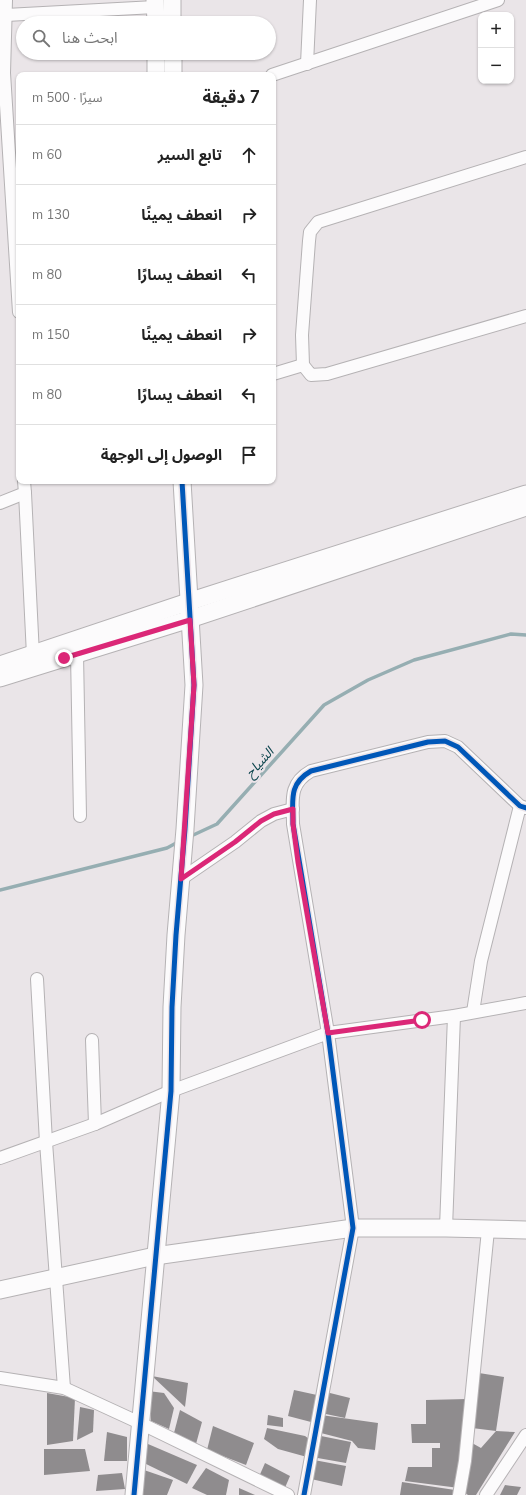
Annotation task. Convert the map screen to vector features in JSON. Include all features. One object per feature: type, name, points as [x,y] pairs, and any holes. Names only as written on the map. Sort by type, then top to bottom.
[{"type":"main road","points":[[172,0],[172,16]]},
{"type":"main road","points":[[156,60],[156,72]]},
{"type":"main road","points":[[173,60],[173,72]]},
{"type":"main road","points":[[134,1495],[171,1091],[172,1007],[176,935],[185,829],[194,685],[182,484]]},
{"type":"main road","points":[[0,665],[188,602],[526,494]]},
{"type":"main road","points":[[0,678],[190,620],[526,507]]},
{"type":"main road","points":[[0,1290],[56,1276],[155,1256],[353,1228],[526,1230]]},
{"type":"street","points":[[6,0],[4,72],[16,267]]},
{"type":"street","points":[[307,64],[310,0]]},
{"type":"street","points":[[276,74],[485,2],[498,0]]},
{"type":"street","points":[[6,15],[156,10]]},
{"type":"street","points":[[526,157],[350,211],[318,222],[313,226],[308,241],[302,330],[303,365],[311,375],[326,374],[526,316]]},
{"type":"street","points":[[276,373],[303,365]]},
{"type":"street","points":[[0,503],[24,487]]},
{"type":"street","points":[[24,487],[33,655]]},
{"type":"street","points":[[77,654],[80,816]]},
{"type":"street","points":[[304,1495],[353,1228],[328,1033],[298,862],[293,824],[296,785],[301,777],[311,772],[428,742],[445,741],[458,747],[523,807],[481,961],[473,1012]]},
{"type":"street","points":[[181,879],[235,842],[261,821],[274,814],[293,809]]},
{"type":"street","points":[[37,979],[46,1142],[64,1388]]},
{"type":"street","points":[[0,1158],[96,1124],[171,1091],[328,1033],[454,1016],[526,1003]]},
{"type":"street","points":[[446,1228],[454,1016]]},
{"type":"street","points":[[92,1040],[96,1124]]},
{"type":"street","points":[[459,1495],[466,1454],[488,1230]]},
{"type":"street","points":[[0,1378],[64,1388],[140,1422],[288,1495]]},
{"type":"street","points":[[486,1495],[526,1435]]},
{"type":"building","points":[[479,1373],[504,1377],[496,1431],[472,1428]]},
{"type":"building","points":[[152,1376],[188,1383],[185,1407]]},
{"type":"building","points":[[294,1390],[317,1395],[311,1422],[288,1416]]},
{"type":"building","points":[[148,1391],[164,1393],[174,1408],[169,1429],[151,1421]]},
{"type":"building","points":[[326,1392],[350,1398],[345,1418],[321,1413]]},
{"type":"building","points":[[47,1393],[75,1398],[73,1441],[47,1445]]},
{"type":"building","points":[[467,1399],[459,1488],[405,1481],[408,1467],[432,1467],[432,1448],[440,1448],[440,1443],[412,1443],[411,1424],[426,1424],[426,1400]]},
{"type":"building","points":[[80,1407],[94,1410],[93,1432],[77,1440]]},
{"type":"building","points":[[180,1410],[202,1422],[196,1444],[174,1433]]},
{"type":"building","points":[[268,1415],[283,1418],[283,1427],[267,1425]]},
{"type":"building","points":[[321,1415],[378,1423],[375,1450],[358,1448],[352,1441],[317,1432]]},
{"type":"building","points":[[213,1426],[254,1443],[246,1465],[207,1450]]},
{"type":"building","points":[[267,1428],[305,1436],[312,1441],[307,1457],[278,1449],[264,1439]]},
{"type":"building","points":[[496,1431],[515,1432],[476,1495],[468,1495],[464,1492],[472,1443],[481,1448]]},
{"type":"building","points":[[107,1432],[127,1437],[127,1461],[104,1461]]},
{"type":"building","points":[[316,1435],[351,1442],[346,1463],[312,1457]]},
{"type":"building","points":[[148,1444],[197,1465],[187,1484],[144,1463]]},
{"type":"building","points":[[44,1449],[85,1449],[90,1471],[44,1475]]},
{"type":"building","points":[[314,1460],[346,1466],[342,1486],[311,1479]]},
{"type":"building","points":[[265,1463],[290,1476],[284,1490],[258,1479]]},
{"type":"building","points":[[206,1468],[229,1480],[226,1495],[207,1495],[192,1488]]},
{"type":"building","points":[[144,1470],[173,1480],[167,1495],[139,1495]]},
{"type":"building","points":[[122,1473],[125,1489],[96,1491],[98,1475]]},
{"type":"building","points":[[402,1482],[455,1490],[454,1495],[400,1495]]},
{"type":"building","points":[[505,1485],[521,1487],[517,1495],[500,1495]]},
{"type":"building","points":[[239,1488],[255,1495],[239,1495]]},
{"type":"waterway","name":"الشياح","points":[[189,837],[217,824],[324,705],[368,680],[414,660],[511,634],[526,635]]},
{"type":"waterway","name":"الشياح","points":[[0,890],[167,848],[178,842]]},
{"type":"cycle path","points":[[134,1495],[171,1091],[172,1007],[176,935],[185,829],[194,685],[182,484]]},
{"type":"cycle path","points":[[304,1495],[353,1228],[328,1033],[293,824],[293,794],[295,787],[298,782],[311,771],[428,742],[445,741],[458,747],[520,806],[526,808]]},
{"type":"route","points":[[64,658],[190,620],[194,685],[181,879],[235,842],[261,821],[274,814],[293,809],[293,824],[298,862],[328,1033],[422,1020]]}]
